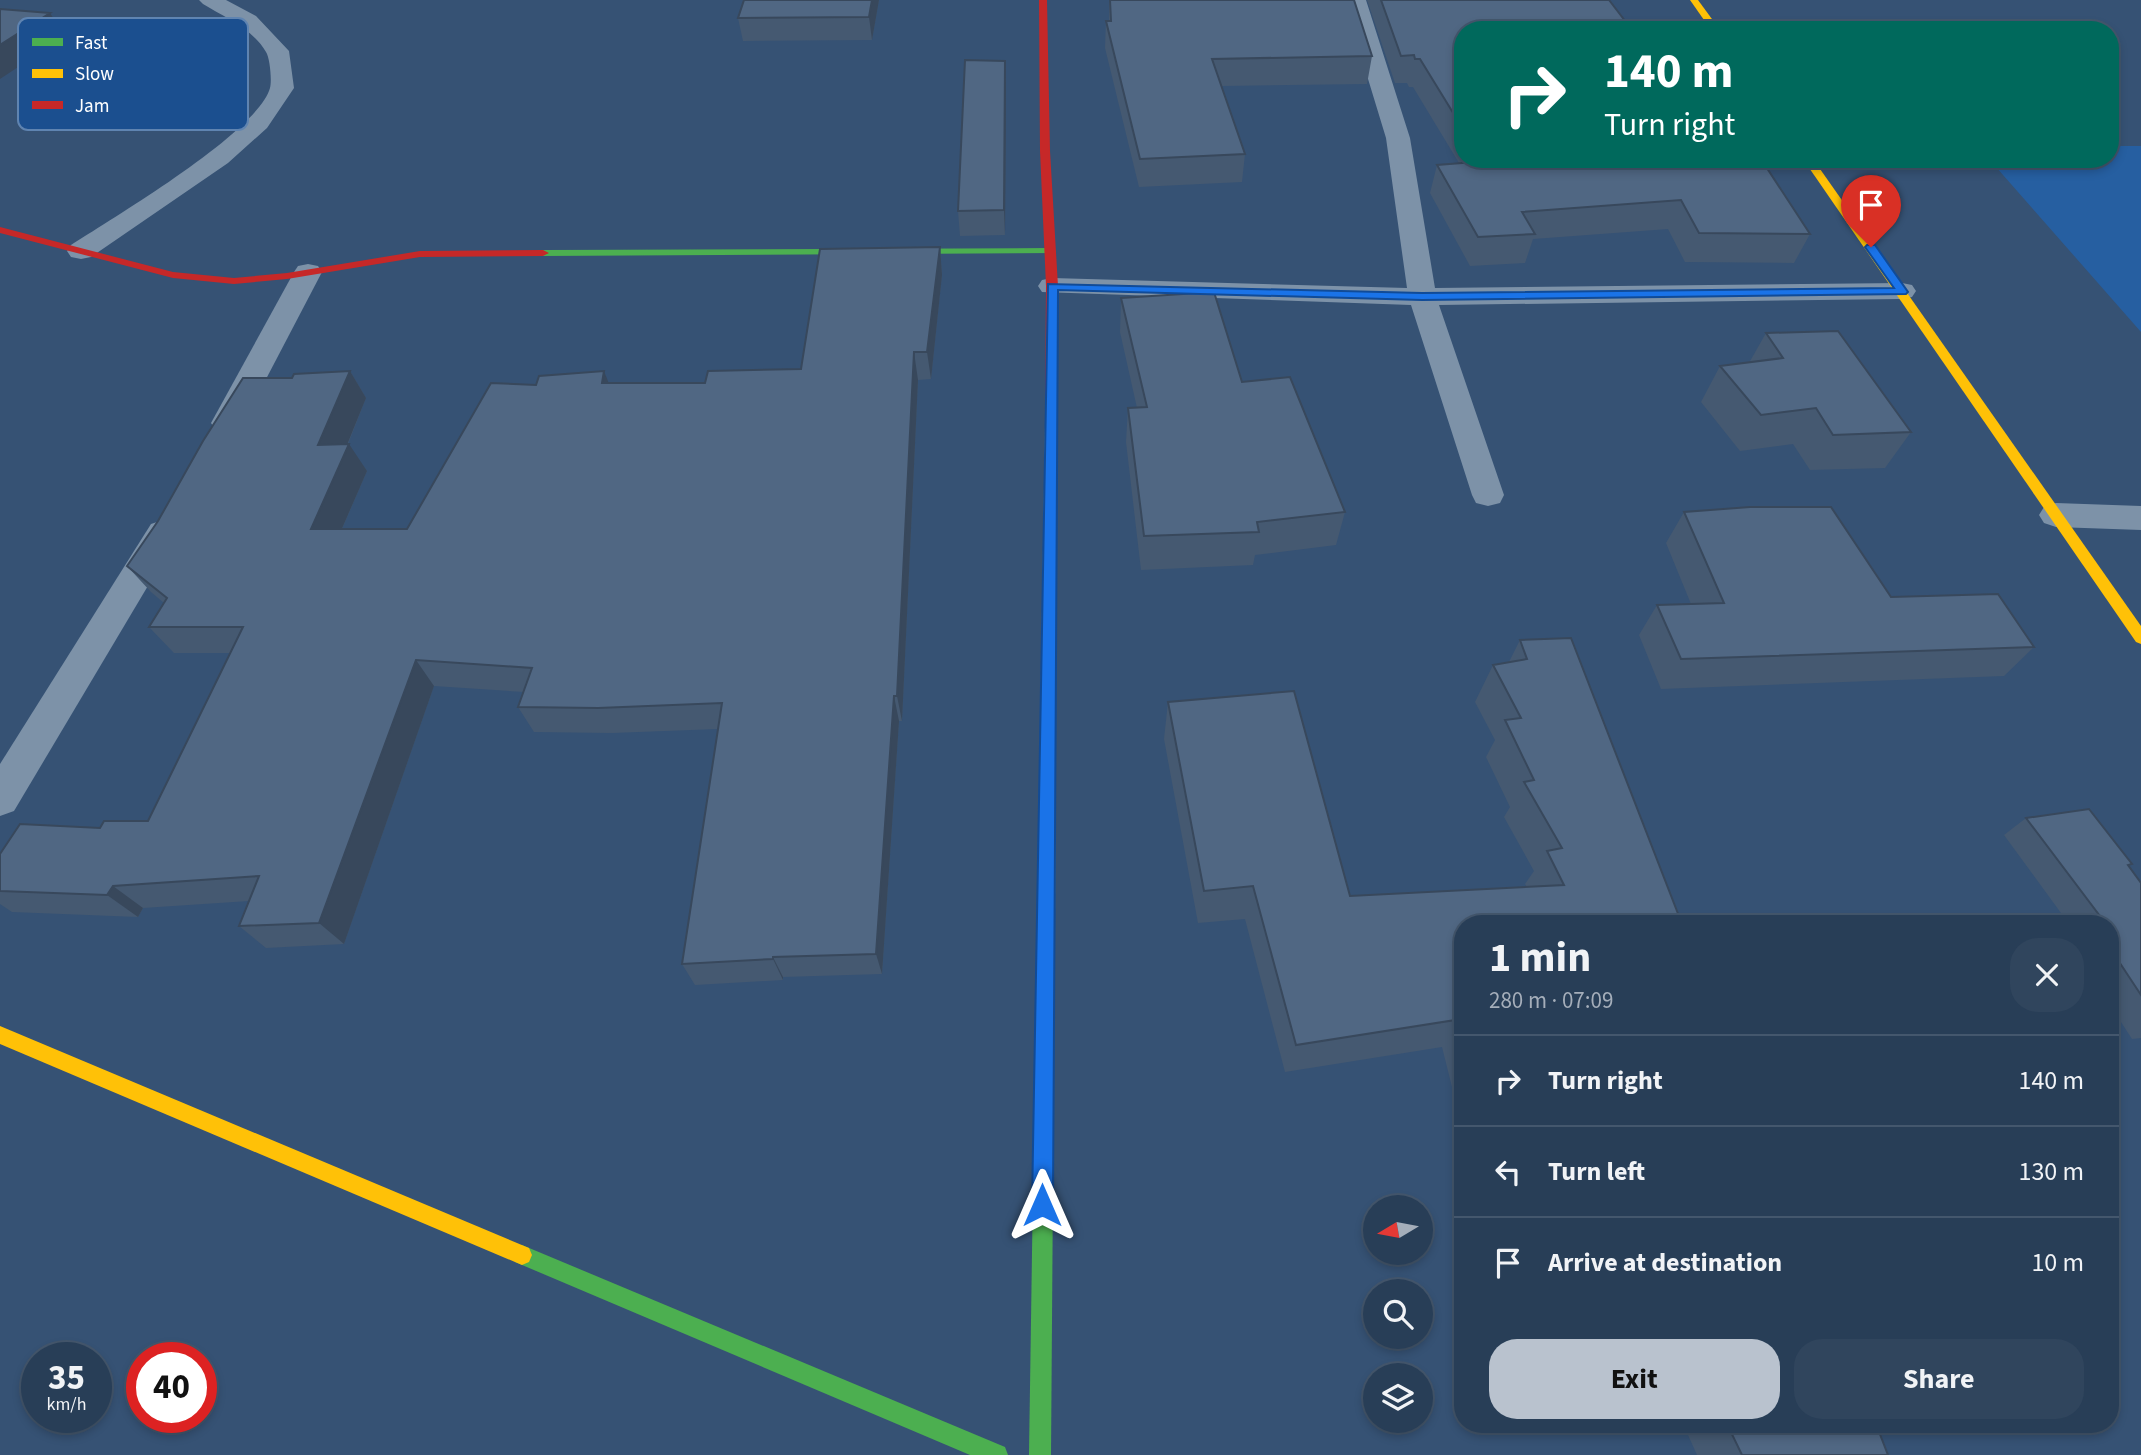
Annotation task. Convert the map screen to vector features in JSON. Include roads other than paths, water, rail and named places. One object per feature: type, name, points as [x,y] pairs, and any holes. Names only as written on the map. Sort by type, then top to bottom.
[{"type":"street","points":[[210,0],[243,18]]},
{"type":"street","points":[[1040,1455],[1052,286],[1045,151],[1043,0]]},
{"type":"street","points":[[1355,0],[1398,138],[1422,297],[1488,495]]},
{"type":"street","points":[[1694,0],[1709,21]]},
{"type":"street","points":[[81,251],[219,158],[258,123],[282,88],[278,51],[248,21]]},
{"type":"street","points":[[1814,168],[2141,638]]},
{"type":"street","points":[[0,230],[173,275],[234,281],[420,254],[1049,251]]},
{"type":"street","points":[[212,451],[308,272]]},
{"type":"street","points":[[1052,286],[1422,297],[1902,292]]},
{"type":"street","points":[[0,799],[177,509]]},
{"type":"street","points":[[2056,515],[2141,518]]},
{"type":"street","points":[[0,1035],[997,1455]]}]
